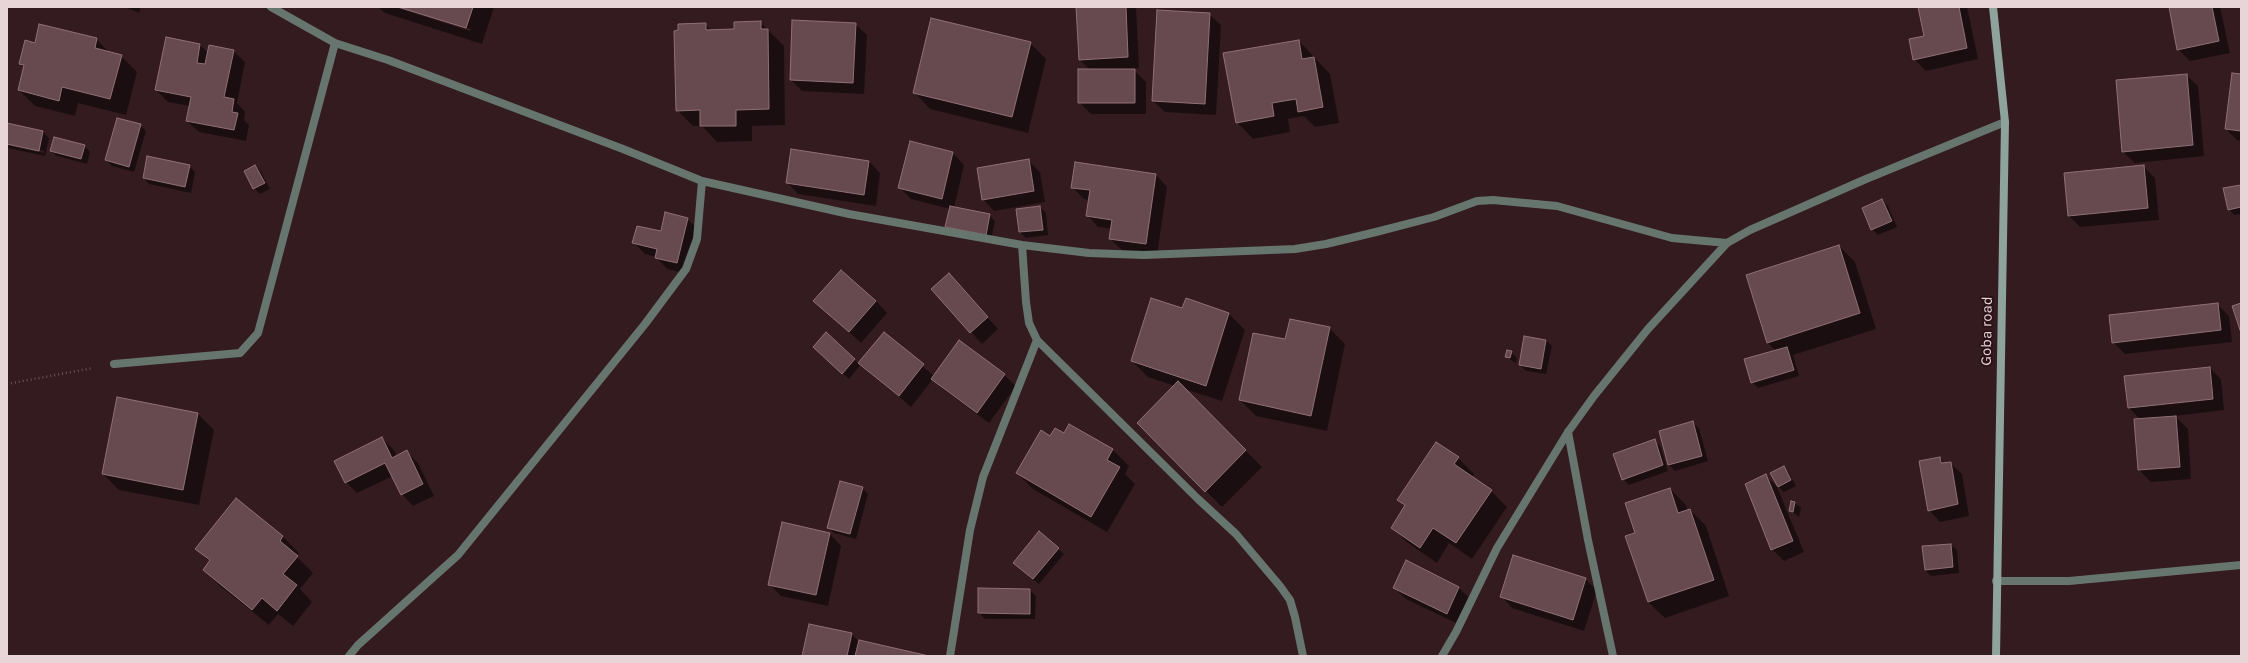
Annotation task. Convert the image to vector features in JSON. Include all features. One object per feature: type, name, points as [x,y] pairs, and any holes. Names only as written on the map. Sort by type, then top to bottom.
[{"type":"main road","name":"Goba road","points":[[1993,7],[2005,122],[1996,581],[1996,656]]},
{"type":"street","points":[[271,7],[334,43],[395,63],[616,146],[702,181],[849,214],[1022,245],[1089,253],[1144,255],[1295,249],[1326,244],[1376,232],[1434,217],[1477,201],[1493,200],[1557,206],[1672,238],[1727,244]]},
{"type":"street","points":[[114,364],[240,353],[258,333],[334,43]]},
{"type":"street","points":[[1442,656],[1456,632],[1497,548],[1568,432],[1648,329],[1727,244],[1750,230],[2005,122]]},
{"type":"street","points":[[349,656],[358,645],[458,555],[645,324],[686,269],[697,239],[702,181]]},
{"type":"street","points":[[1022,245],[1029,323],[1037,340],[1198,499],[1236,534],[1261,563],[1290,600],[1302,656]]},
{"type":"street","points":[[950,656],[970,530],[983,477],[1037,340]]},
{"type":"street","points":[[1568,432],[1588,540],[1613,656]]},
{"type":"street","points":[[1996,581],[2069,581],[2241,565]]},
{"type":"path","points":[[7,384],[114,364]]},
{"type":"building","points":[[398,7],[473,7],[466,28]]},
{"type":"building","points":[[1076,7],[1126,7],[1128,57],[1079,60]]},
{"type":"building","points":[[1918,7],[1959,7],[1967,48],[1913,60],[1909,39],[1924,36]]},
{"type":"building","points":[[2169,7],[2212,7],[2219,41],[2177,50]]},
{"type":"building","points":[[1157,10],[1210,13],[1205,104],[1152,101]]},
{"type":"building","points":[[931,18],[1031,42],[1012,117],[913,93]]},
{"type":"building","points":[[792,20],[856,23],[853,83],[790,80]]},
{"type":"building","points":[[761,21],[761,29],[768,29],[769,109],[736,110],[736,126],[700,126],[700,110],[676,111],[674,31],[678,30],[678,24],[706,23],[706,30],[734,29],[734,22]]},
{"type":"building","points":[[39,24],[97,38],[95,48],[122,55],[110,99],[62,87],[59,101],[18,90],[24,65],[19,64],[25,40],[35,43]]},
{"type":"building","points":[[166,37],[200,44],[197,63],[205,64],[209,45],[234,50],[224,97],[234,99],[232,112],[238,113],[234,130],[186,121],[191,97],[155,90]]},
{"type":"building","points":[[1299,40],[1302,59],[1314,57],[1323,107],[1298,112],[1296,99],[1272,103],[1274,116],[1236,123],[1223,53]]},
{"type":"building","points":[[1078,69],[1135,69],[1135,103],[1078,103]]},
{"type":"building","points":[[2232,73],[2241,74],[2241,131],[2225,129]]},
{"type":"building","points":[[2187,74],[2193,145],[2122,152],[2116,80]]},
{"type":"building","points":[[117,118],[141,124],[129,167],[105,160]]},
{"type":"building","points":[[7,123],[43,131],[39,151],[7,144]]},
{"type":"building","points":[[54,137],[85,145],[81,159],[50,151]]},
{"type":"building","points":[[910,141],[953,152],[942,199],[898,188]]},
{"type":"building","points":[[791,149],[869,161],[864,195],[786,183]]},
{"type":"building","points":[[147,156],[190,165],[185,187],[143,178]]},
{"type":"building","points":[[1029,159],[1034,191],[982,200],[977,168]]},
{"type":"building","points":[[1075,162],[1156,174],[1146,244],[1109,239],[1112,220],[1086,216],[1090,190],[1071,188]]},
{"type":"building","points":[[255,165],[265,183],[253,189],[244,171]]},
{"type":"building","points":[[2144,165],[2148,208],[2068,216],[2064,173]]},
{"type":"building","points":[[2241,185],[2241,207],[2228,210],[2223,188]]},
{"type":"building","points":[[1882,199],[1892,221],[1871,230],[1862,208]]},
{"type":"building","points":[[950,206],[990,214],[986,235],[945,227]]},
{"type":"building","points":[[1040,206],[1043,230],[1019,232],[1016,209]]},
{"type":"building","points":[[665,212],[688,218],[677,263],[655,258],[657,249],[632,243],[637,226],[661,231]]},
{"type":"building","points":[[1839,245],[1860,313],[1767,343],[1746,275]]},
{"type":"building","points":[[841,270],[876,301],[849,332],[813,301]]},
{"type":"building","points":[[949,273],[988,317],[970,333],[931,289]]},
{"type":"building","points":[[1151,298],[1182,308],[1186,298],[1229,313],[1206,386],[1131,361]]},
{"type":"building","points":[[2218,303],[2221,330],[2112,343],[2109,315]]},
{"type":"building","points":[[2241,303],[2241,333],[2232,306]]},
{"type":"building","points":[[1290,319],[1330,327],[1311,416],[1239,400],[1253,333],[1285,339]]},
{"type":"building","points":[[826,332],[855,359],[842,374],[813,347]]},
{"type":"building","points":[[884,332],[924,364],[899,396],[858,363]]},
{"type":"building","points":[[1524,336],[1546,340],[1541,369],[1519,365]]},
{"type":"building","points":[[959,340],[1005,374],[977,413],[931,379]]},
{"type":"building","points":[[1787,347],[1794,370],[1751,383],[1744,359]]},
{"type":"building","points":[[1507,350],[1512,351],[1510,358],[1505,357]]},
{"type":"building","points":[[2210,367],[2213,399],[2128,408],[2124,376]]},
{"type":"building","points":[[1178,381],[1246,450],[1205,492],[1137,423]]},
{"type":"building","points":[[117,397],[198,413],[183,490],[102,474]]},
{"type":"building","points":[[2176,416],[2180,467],[2138,470],[2134,419]]},
{"type":"building","points":[[1693,421],[1702,456],[1668,465],[1659,431]]},
{"type":"building","points":[[1069,424],[1113,449],[1107,460],[1120,467],[1091,517],[1016,473],[1041,430],[1050,436],[1055,428],[1064,433]]},
{"type":"building","points":[[382,437],[392,458],[407,450],[423,484],[401,495],[385,463],[345,483],[334,461]]},
{"type":"building","points":[[1655,439],[1663,465],[1622,480],[1613,454]]},
{"type":"building","points":[[1436,442],[1459,457],[1454,464],[1492,490],[1456,543],[1433,528],[1420,548],[1391,528],[1405,505],[1397,500]]},
{"type":"building","points":[[1940,457],[1941,463],[1951,462],[1958,504],[1928,511],[1919,461]]},
{"type":"building","points":[[1784,466],[1791,480],[1778,487],[1770,473]]},
{"type":"building","points":[[1766,474],[1793,541],[1771,550],[1745,484]]},
{"type":"building","points":[[840,481],[863,487],[850,534],[827,528]]},
{"type":"building","points":[[1670,488],[1678,513],[1690,509],[1714,580],[1648,602],[1625,536],[1635,533],[1625,503]]},
{"type":"building","points":[[236,498],[283,536],[280,541],[298,556],[283,574],[297,585],[277,611],[262,598],[252,610],[203,570],[210,560],[195,549]]},
{"type":"building","points":[[1791,501],[1795,502],[1793,512],[1789,511]]},
{"type":"building","points":[[782,522],[830,533],[816,595],[768,585]]},
{"type":"building","points":[[1039,531],[1059,548],[1033,579],[1013,563]]},
{"type":"building","points":[[1951,544],[1953,567],[1925,570],[1922,546]]},
{"type":"building","points":[[1513,555],[1586,578],[1573,620],[1500,597]]},
{"type":"building","points":[[1406,560],[1459,587],[1447,614],[1393,588]]},
{"type":"building","points":[[978,588],[1030,589],[1030,614],[978,613]]},
{"type":"building","points":[[809,624],[852,633],[847,656],[802,656]]},
{"type":"building","points":[[859,640],[929,656],[855,656]]}]
